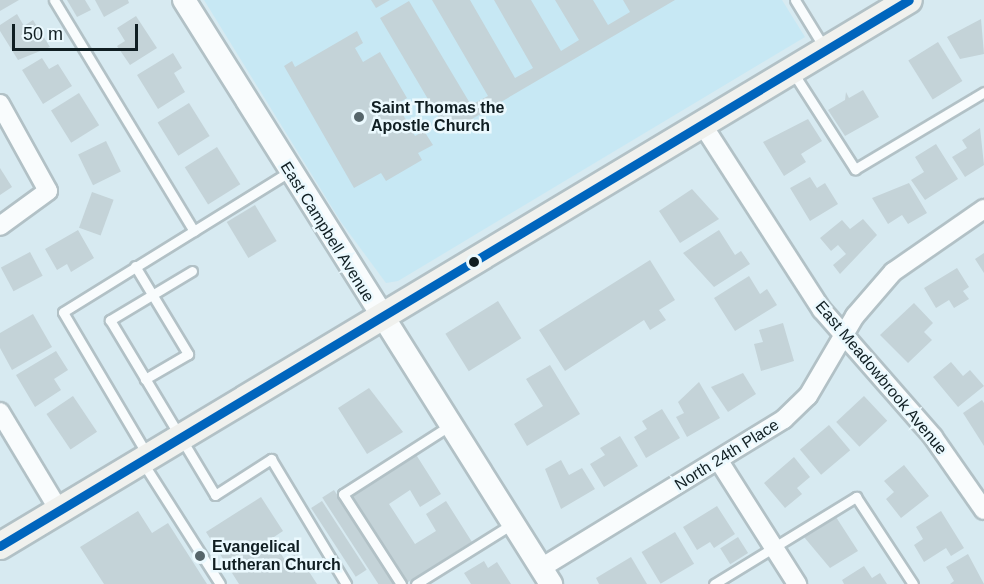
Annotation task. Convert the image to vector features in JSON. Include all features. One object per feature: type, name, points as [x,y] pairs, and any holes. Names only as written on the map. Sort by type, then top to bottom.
[{"type":"main road","points":[[0,546],[909,0]]},
{"type":"street","name":"East Campbell Avenue","points":[[184,0],[289,172],[546,576]]},
{"type":"street","points":[[0,104],[48,191],[0,226]]},
{"type":"street","name":"East Meadowbrook Avenue","points":[[702,124],[843,337],[901,398],[984,510]]},
{"type":"street","name":"North 24th Place","points":[[546,576],[719,461],[764,434],[808,396],[855,316],[906,260],[984,209]]},
{"type":"street","points":[[0,412],[59,510]]},
{"type":"street","points":[[719,461],[797,584]]},
{"type":"lane","points":[[54,0],[194,231]]},
{"type":"lane","points":[[795,0],[826,50]]},
{"type":"lane","points":[[792,71],[855,170],[984,92]]},
{"type":"lane","points":[[220,584],[145,459],[63,312],[289,172]]},
{"type":"lane","points":[[135,267],[188,354],[145,379]]},
{"type":"lane","points":[[192,271],[110,320],[215,495],[271,459],[346,584]]},
{"type":"lane","points":[[401,584],[343,494],[449,426]]},
{"type":"lane","points":[[714,584],[856,497],[913,584]]},
{"type":"lane","points":[[416,584],[512,524]]},
{"type":"shaded area","points":[[204,0],[782,0],[805,37],[398,281],[386,283],[341,222]]},
{"type":"building","points":[[0,0],[19,0],[0,11]]},
{"type":"building","points":[[67,0],[85,0],[91,10],[77,17]]},
{"type":"building","points":[[95,0],[128,0],[129,3],[104,17]]},
{"type":"building","points":[[371,0],[390,0],[376,8]]},
{"type":"building","points":[[432,0],[470,0],[515,78],[533,68],[494,0],[531,0],[561,51],[579,40],[555,0],[593,0],[608,25],[630,12],[623,0],[675,0],[448,133],[380,18],[409,1],[471,105],[488,96]]},
{"type":"building","points":[[17,14],[24,26],[33,20],[50,47],[18,60],[0,31],[0,25]]},
{"type":"building","points":[[136,16],[157,48],[130,65],[117,46],[125,41],[117,28]]},
{"type":"building","points":[[981,19],[984,54],[960,59],[947,37]]},
{"type":"building","name":"Saint Thomas the Apostle Church","points":[[357,31],[363,43],[355,48],[363,62],[380,52],[407,98],[397,104],[415,136],[424,131],[433,145],[418,153],[422,160],[386,181],[381,173],[354,188],[284,66],[292,61],[295,67]]},
{"type":"building","points":[[938,42],[962,81],[933,100],[908,61]]},
{"type":"building","points":[[173,53],[182,68],[174,73],[185,92],[158,109],[137,75]]},
{"type":"building","points":[[42,58],[49,69],[58,64],[72,86],[43,104],[22,70]]},
{"type":"building","points":[[863,90],[879,117],[845,136],[828,110],[845,100],[846,92],[849,98]]},
{"type":"building","points":[[79,93],[99,125],[71,143],[51,110]]},
{"type":"building","points":[[189,103],[210,136],[178,156],[158,123]]},
{"type":"building","points":[[808,119],[822,141],[801,154],[806,162],[784,176],[763,142]]},
{"type":"building","points":[[980,128],[984,165],[965,177],[952,157],[967,148],[962,140]]},
{"type":"building","points":[[106,141],[121,172],[93,185],[78,155]]},
{"type":"building","points":[[936,144],[958,179],[925,200],[911,180],[924,172],[915,157]]},
{"type":"building","points":[[217,147],[240,184],[208,204],[185,167]]},
{"type":"building","points":[[0,168],[12,187],[0,195]]},
{"type":"building","points":[[810,177],[817,188],[825,183],[838,204],[810,221],[790,188]]},
{"type":"building","points":[[909,183],[927,213],[908,224],[902,215],[888,224],[872,198]]},
{"type":"building","points":[[692,189],[719,219],[680,243],[659,211]]},
{"type":"building","points":[[92,192],[114,200],[101,236],[79,228]]},
{"type":"building","points":[[255,205],[277,241],[248,258],[227,222]]},
{"type":"building","points":[[863,219],[877,235],[840,274],[833,265],[846,254],[838,245],[831,251],[820,238],[842,220],[850,229]]},
{"type":"building","points":[[78,230],[94,258],[71,272],[67,264],[57,270],[45,249]]},
{"type":"building","points":[[719,230],[735,255],[741,251],[750,264],[714,287],[683,253]]},
{"type":"building","points":[[30,252],[43,276],[14,291],[1,267]]},
{"type":"building","points":[[984,253],[984,273],[975,259]]},
{"type":"building","points":[[650,260],[675,300],[659,310],[666,320],[650,330],[644,320],[565,371],[539,330]]},
{"type":"building","points":[[957,268],[969,287],[963,291],[969,299],[954,308],[949,300],[936,308],[924,288]]},
{"type":"building","points":[[749,276],[760,294],[767,289],[777,305],[735,331],[714,298]]},
{"type":"building","points":[[498,301],[521,338],[469,371],[445,334]]},
{"type":"building","points":[[914,303],[933,323],[924,332],[932,340],[908,363],[880,335]]},
{"type":"building","points":[[33,314],[52,347],[12,370],[0,348],[0,333]]},
{"type":"building","points":[[783,323],[794,361],[761,371],[754,344],[763,342],[759,330]]},
{"type":"building","points":[[56,351],[68,370],[54,379],[61,390],[35,407],[16,375]]},
{"type":"building","points":[[951,362],[963,376],[970,370],[984,386],[958,407],[933,377]]},
{"type":"building","points":[[550,365],[580,414],[527,446],[514,424],[543,406],[526,379]]},
{"type":"building","points":[[743,373],[756,394],[728,412],[711,387]]},
{"type":"building","points":[[699,382],[720,418],[687,437],[676,417],[684,413],[678,402]]},
{"type":"building","points":[[369,388],[403,432],[367,454],[338,408]]},
{"type":"building","points":[[73,396],[97,432],[71,450],[46,414]]},
{"type":"building","points":[[864,396],[887,421],[859,447],[836,422]]},
{"type":"building","points":[[982,400],[984,403],[984,446],[963,413]]},
{"type":"building","points":[[662,409],[680,438],[646,458],[634,437],[647,429],[642,421]]},
{"type":"building","points":[[829,425],[850,450],[821,475],[800,449]]},
{"type":"building","points":[[620,436],[638,466],[604,487],[590,464],[605,455],[600,448]]},
{"type":"building","points":[[415,453],[441,494],[420,507],[410,490],[389,504],[415,544],[436,531],[426,514],[446,501],[472,542],[405,584],[348,495]]},
{"type":"building","points":[[794,457],[810,477],[797,488],[802,494],[785,508],[764,483]]},
{"type":"building","points":[[561,460],[569,475],[582,468],[595,489],[561,509],[545,469]]},
{"type":"building","points":[[904,465],[929,496],[901,518],[886,499],[894,492],[884,481]]},
{"type":"building","points":[[334,490],[395,584],[378,584],[322,498]]},
{"type":"building","points":[[261,497],[283,531],[271,539],[285,560],[297,553],[317,584],[239,584],[206,532]]},
{"type":"building","points":[[322,501],[367,570],[356,577],[311,508]]},
{"type":"building","points":[[717,506],[735,534],[714,548],[710,542],[697,550],[683,527]]},
{"type":"building","points":[[138,511],[152,533],[168,523],[207,584],[104,584],[80,547]]},
{"type":"building","points":[[941,511],[964,548],[951,556],[946,548],[924,562],[914,545],[923,539],[916,527]]},
{"type":"building","points":[[836,517],[858,551],[830,568],[804,537]]},
{"type":"building","points":[[675,532],[694,564],[661,584],[642,552]]},
{"type":"building","points":[[738,537],[748,553],[730,564],[720,548]]},
{"type":"building","points":[[968,554],[984,584],[950,584],[954,581],[946,567]]},
{"type":"building","points":[[631,557],[647,584],[599,584],[596,578]]},
{"type":"building","points":[[484,561],[488,568],[497,562],[511,584],[471,584],[464,573]]},
{"type":"building","points":[[864,566],[872,578],[880,573],[887,584],[844,584],[842,580]]},
{"type":"transit line","points":[[0,546],[909,0]]},
{"type":"place","name":"Saint Thomas the Apostle Church","points":[[359,117]]},
{"type":"place","name":"Evangelical Lutheran Church","points":[[200,556]]}]
